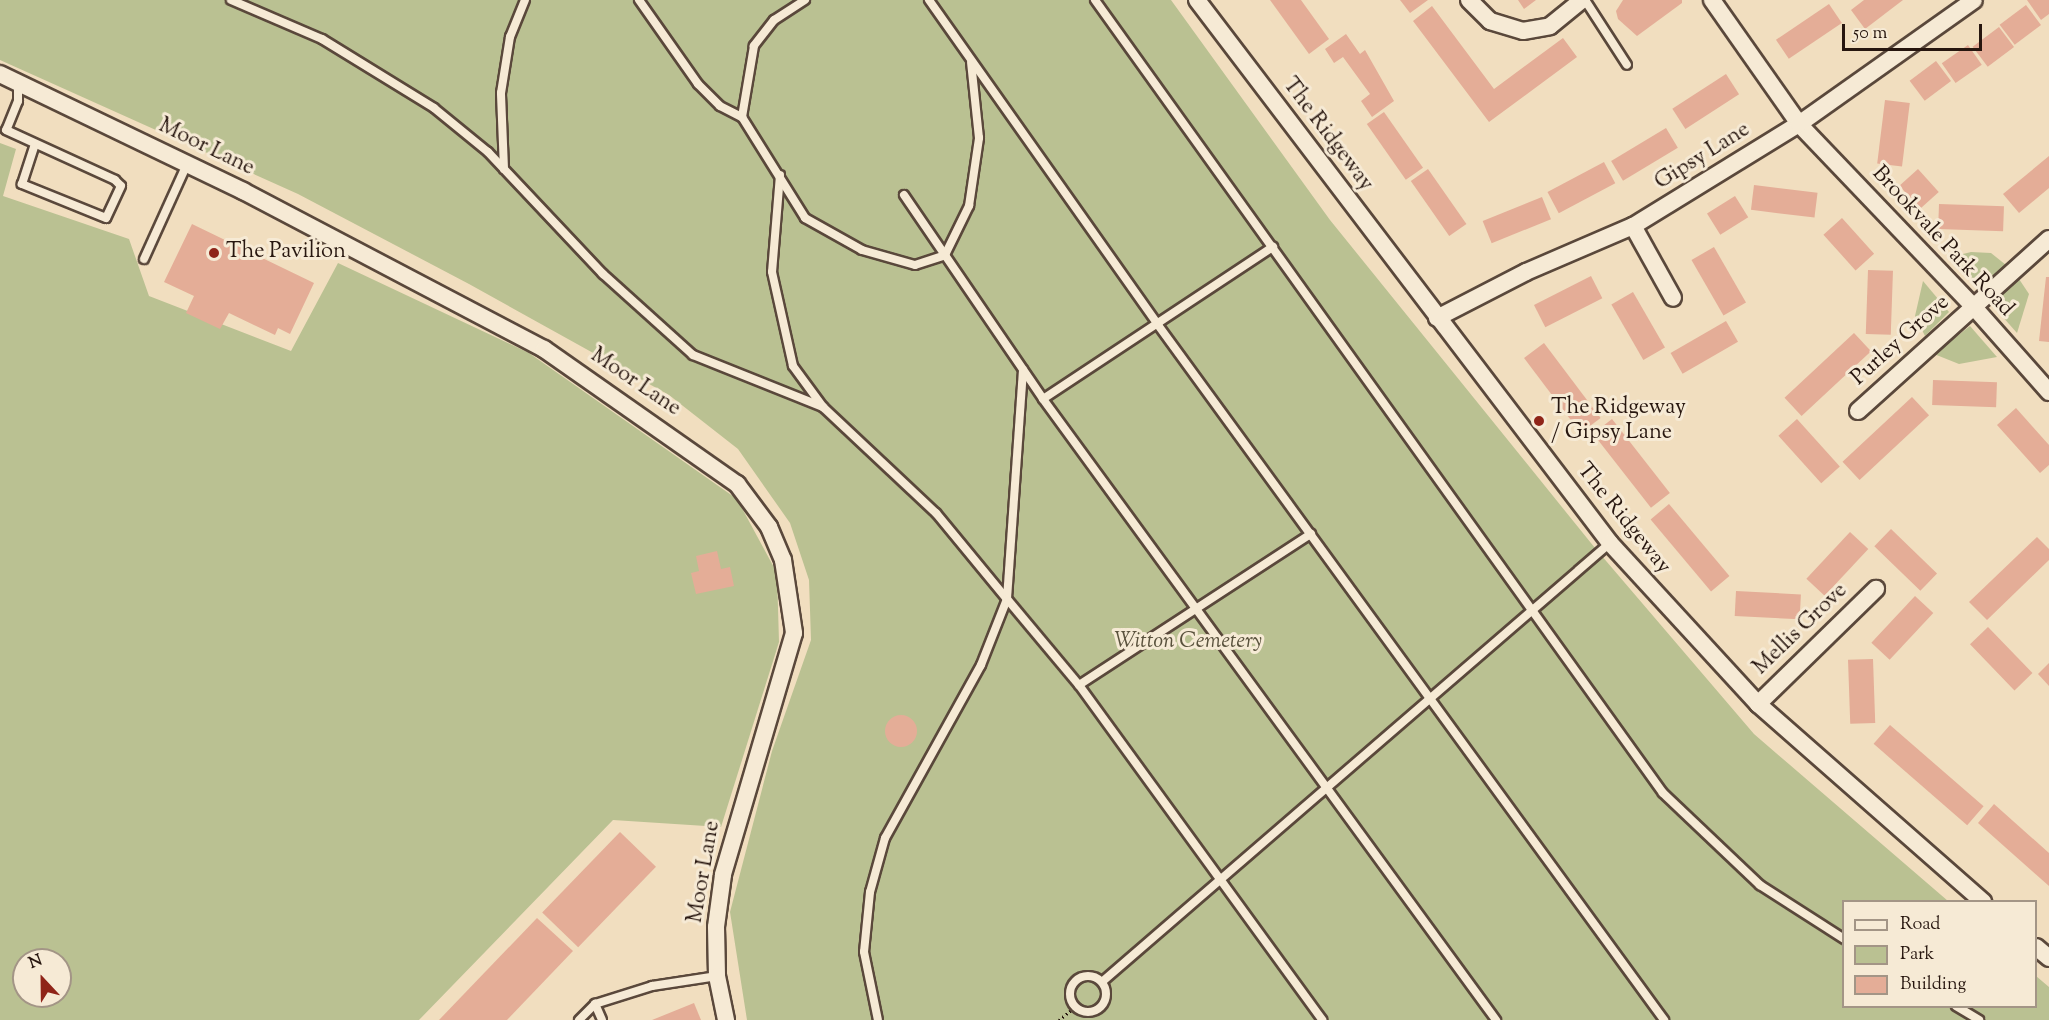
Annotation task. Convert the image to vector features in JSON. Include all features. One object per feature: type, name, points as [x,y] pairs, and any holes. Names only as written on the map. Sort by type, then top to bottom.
[{"type":"street","name":"The Ridgeway","points":[[1197,0],[1610,543],[1758,704],[1981,900]]},
{"type":"street","points":[[1469,0],[1490,21],[1523,32],[1550,26],[1584,0]]},
{"type":"street","name":"Brookvale Park Road","points":[[1712,0],[1799,124],[1973,306],[2049,392]]},
{"type":"street","name":"Gipsy Lane","points":[[1437,318],[1526,272],[1633,226],[1799,124],[1974,0]]},
{"type":"street","name":"Moor Lane","points":[[0,74],[187,164],[544,349],[737,484],[769,527],[783,560],[794,633],[723,875],[716,927],[717,976],[726,1020]]},
{"type":"street","points":[[1633,226],[1673,298]]},
{"type":"street","name":"Purley Grove","points":[[1858,411],[2049,239]]},
{"type":"street","name":"Mellis Grove","points":[[1758,704],[1876,589]]},
{"type":"street","points":[[2037,948],[2049,958]]},
{"type":"lane","points":[[231,0],[322,39],[434,108],[504,169],[603,273],[693,355],[823,407]]},
{"type":"lane","points":[[504,169],[501,93],[510,37],[525,0]]},
{"type":"lane","points":[[639,0],[698,84],[720,106],[742,117],[805,218],[862,250],[915,265],[945,255],[969,206],[979,138],[971,62]]},
{"type":"lane","points":[[742,117],[754,46],[774,20],[805,0]]},
{"type":"lane","points":[[928,0],[1158,325],[1664,1020]]},
{"type":"lane","points":[[1095,0],[1532,614],[1663,793],[1760,885],[1842,938]]},
{"type":"lane","points":[[1584,0],[1627,65]]},
{"type":"lane","points":[[17,81],[18,101],[3,128],[115,180],[121,186],[106,218],[22,184],[34,144]]},
{"type":"lane","points":[[144,259],[187,164]]},
{"type":"lane","points":[[780,175],[772,272],[793,366],[823,407],[936,513],[1079,685],[1322,1020]]},
{"type":"lane","points":[[904,195],[1043,399],[1198,608],[1325,788],[1496,1020]]},
{"type":"lane","points":[[1043,399],[1273,247]]},
{"type":"lane","points":[[878,1020],[864,952],[870,892],[885,838],[981,665],[1007,599],[1023,370]]},
{"type":"lane","points":[[1079,685],[1311,534]]},
{"type":"lane","points":[[1103,981],[1087,977],[1076,981],[1070,997],[1075,1007],[1086,1012],[1101,1006],[1103,981],[1430,698],[1532,614],[1610,543]]},
{"type":"lane","points":[[579,1020],[595,1004],[652,986],[717,976]]},
{"type":"lane","points":[[595,1004],[602,1020]]},
{"type":"lane","points":[[1959,1008],[1979,1020]]},
{"type":"path","points":[[1059,1020],[1075,1007]]},
{"type":"green space","name":"Witton Cemetery","points":[[0,0],[1171,0],[1330,220],[1595,548],[1754,734],[1947,900],[1842,900],[1842,1008],[2037,1008],[2037,977],[2049,987],[2049,1020],[747,1020],[730,912],[772,751],[811,640],[809,580],[790,523],[738,449],[669,395],[469,284],[298,194],[0,60]]},
{"type":"green space","points":[[0,143],[16,149],[3,196],[129,239],[149,296],[291,351],[338,263],[529,353],[737,499],[777,573],[779,642],[721,827],[613,820],[419,1020],[0,1020]]},
{"type":"green space","points":[[1971,252],[1991,253],[2006,265],[1979,287],[1951,257]]},
{"type":"green space","points":[[2019,279],[2029,294],[2017,333],[1994,307],[1996,298]]},
{"type":"green space","points":[[1923,281],[1949,312],[1925,336],[1915,316]]},
{"type":"green space","points":[[1970,326],[1997,357],[1959,364],[1934,354]]},
{"type":"building","points":[[1270,0],[1301,0],[1329,39],[1309,54]]},
{"type":"building","points":[[1400,0],[1428,0],[1410,13]]},
{"type":"building","points":[[1518,0],[1536,0],[1524,9]]},
{"type":"building","points":[[1623,0],[1682,0],[1682,3],[1637,36],[1618,19],[1616,11]]},
{"type":"building","points":[[1864,0],[1903,0],[1865,29],[1851,10]]},
{"type":"building","points":[[2027,0],[2049,0],[2049,14],[2041,20]]},
{"type":"building","points":[[1829,4],[1842,23],[1789,59],[1776,40]]},
{"type":"building","points":[[2026,5],[2041,25],[2015,45],[2000,25]]},
{"type":"building","points":[[1432,6],[1494,89],[1563,38],[1577,57],[1489,122],[1413,21]]},
{"type":"building","points":[[1999,27],[2014,47],[1988,67],[1973,47]]},
{"type":"building","points":[[1346,34],[1360,54],[1365,50],[1394,101],[1372,117],[1361,101],[1370,94],[1343,57],[1334,63],[1325,49]]},
{"type":"building","points":[[1968,45],[1982,65],[1956,83],[1942,63]]},
{"type":"building","points":[[1936,61],[1951,81],[1925,101],[1910,81]]},
{"type":"building","points":[[1726,74],[1739,94],[1685,129],[1672,109]]},
{"type":"building","points":[[1885,100],[1910,103],[1902,167],[1877,164]]},
{"type":"building","points":[[1384,112],[1423,168],[1406,180],[1367,124]]},
{"type":"building","points":[[1666,128],[1678,148],[1623,181],[1611,161]]},
{"type":"building","points":[[2049,156],[2049,188],[2019,213],[2003,194]]},
{"type":"building","points":[[1604,162],[1615,183],[1559,213],[1547,192]]},
{"type":"building","points":[[1428,169],[1466,224],[1449,236],[1411,181]]},
{"type":"building","points":[[1918,169],[1939,192],[1920,209],[1899,186]]},
{"type":"building","points":[[1754,185],[1818,193],[1814,218],[1751,210]]},
{"type":"building","points":[[1735,196],[1748,217],[1720,235],[1707,213]]},
{"type":"building","points":[[1542,197],[1551,219],[1492,243],[1483,221]]},
{"type":"building","points":[[1939,204],[2004,206],[2003,231],[1938,229]]},
{"type":"building","points":[[1842,218],[1874,254],[1856,270],[1823,235]]},
{"type":"building","name":"The Pavilion","points":[[192,224],[314,283],[290,334],[278,328],[275,335],[229,313],[220,329],[186,313],[194,296],[164,282]]},
{"type":"building","points":[[1714,247],[1746,302],[1723,315],[1691,260]]},
{"type":"building","points":[[1868,270],[1893,271],[1891,335],[1866,334]]},
{"type":"building","points":[[1591,276],[1602,298],[1545,327],[1534,305]]},
{"type":"building","points":[[2046,277],[2049,277],[2049,342],[2039,341]]},
{"type":"building","points":[[1633,292],[1665,347],[1643,360],[1611,304]]},
{"type":"building","points":[[1726,321],[1738,342],[1683,374],[1671,353]]},
{"type":"building","points":[[1854,333],[1871,351],[1802,416],[1785,398]]},
{"type":"building","points":[[1544,343],[1601,418],[1581,433],[1524,358]]},
{"type":"building","points":[[1933,380],[1997,382],[1996,407],[1932,405]]},
{"type":"building","points":[[1912,397],[1929,415],[1860,480],[1843,462]]},
{"type":"building","points":[[2016,408],[2049,445],[2049,465],[2040,473],[1997,425]]},
{"type":"building","points":[[1612,419],[1670,493],[1651,508],[1593,434]]},
{"type":"building","points":[[1797,419],[1840,467],[1821,483],[1778,436]]},
{"type":"building","points":[[1669,504],[1729,576],[1711,591],[1651,519]]},
{"type":"building","points":[[1891,529],[1937,573],[1920,591],[1874,546]]},
{"type":"building","points":[[1850,532],[1868,549],[1825,596],[1806,579]]},
{"type":"building","points":[[2037,537],[2049,549],[2049,560],[1987,620],[1969,602]]},
{"type":"building","points":[[717,551],[721,569],[730,567],[734,586],[696,594],[691,573],[699,571],[696,556]]},
{"type":"building","points":[[1736,591],[1801,594],[1800,619],[1735,616]]},
{"type":"building","points":[[1915,596],[1933,613],[1890,660],[1871,643]]},
{"type":"building","points":[[1988,627],[2032,673],[2014,690],[1970,644]]},
{"type":"building","points":[[1873,659],[1875,723],[1850,724],[1848,660]]},
{"type":"building","points":[[2049,663],[2049,686],[2038,674]]},
{"type":"building","points":[[901,715],[913,719],[917,731],[913,743],[901,747],[889,743],[885,731],[889,719]]},
{"type":"building","points":[[1890,725],[1984,806],[1967,825],[1874,744]]},
{"type":"building","points":[[1994,804],[2049,853],[2049,886],[1978,823]]},
{"type":"building","points":[[620,832],[656,867],[578,947],[542,913]]},
{"type":"building","points":[[537,918],[573,951],[507,1020],[439,1020]]},
{"type":"building","points":[[694,1003],[701,1020],[652,1020]]},
{"type":"place","name":"The Pavilion","points":[[214,253]]},
{"type":"place","name":"The Ridgeway / Gipsy Lane","points":[[1539,421]]}]
